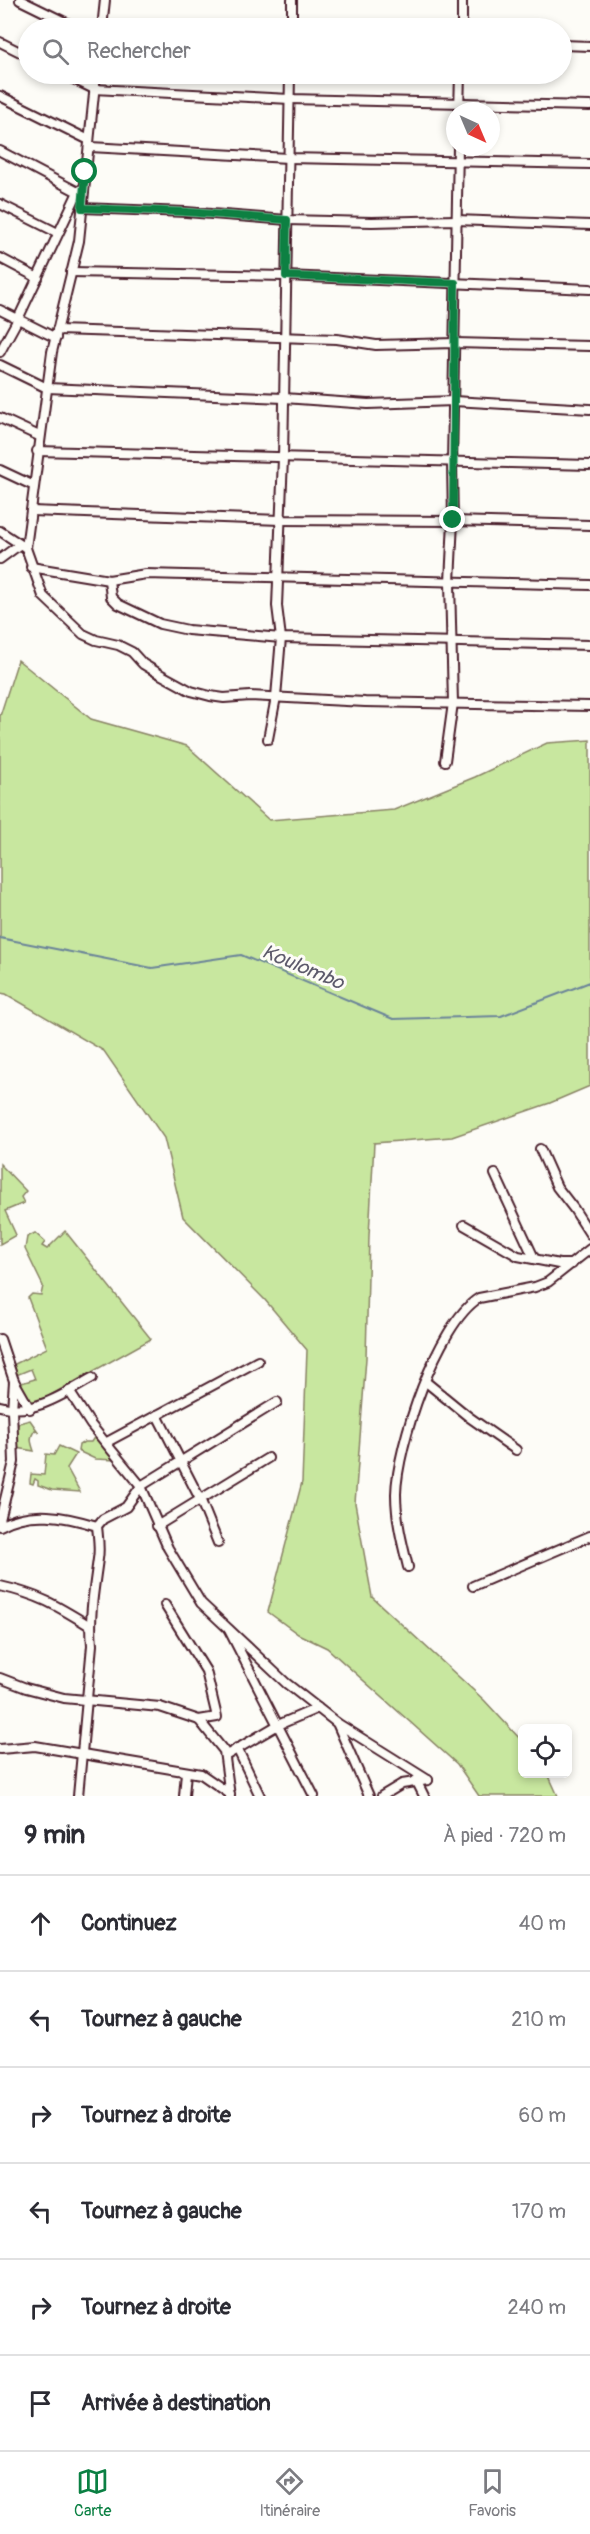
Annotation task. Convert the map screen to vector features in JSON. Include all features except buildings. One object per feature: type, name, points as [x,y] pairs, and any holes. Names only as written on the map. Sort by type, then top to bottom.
[{"type":"street","points":[[20,0],[56,18]]},
{"type":"street","points":[[36,8],[41,0]]},
{"type":"street","points":[[103,18],[105,0]]},
{"type":"street","points":[[292,0],[292,18]]},
{"type":"street","points":[[462,0],[462,18]]},
{"type":"street","points":[[0,42],[18,51]]},
{"type":"street","points":[[572,45],[590,46]]},
{"type":"street","points":[[85,84],[94,88],[446,106]]},
{"type":"street","points":[[0,352],[80,190],[89,143],[95,84]]},
{"type":"street","points":[[268,739],[276,697],[281,638],[277,606],[283,458],[290,84]]},
{"type":"street","points":[[460,84],[460,102]]},
{"type":"street","points":[[0,96],[89,143],[288,158],[590,164]]},
{"type":"street","points":[[500,107],[590,106]]},
{"type":"street","points":[[0,151],[80,190]]},
{"type":"street","points":[[445,761],[453,703],[450,582],[453,520],[458,156]]},
{"type":"street","points":[[0,559],[23,547],[31,511],[32,485],[56,334],[79,241],[82,208],[80,190]]},
{"type":"street","points":[[0,204],[58,233]]},
{"type":"street","points":[[82,208],[186,212],[287,220],[372,222],[456,220],[590,225]]},
{"type":"street","points":[[0,258],[38,278]]},
{"type":"street","points":[[71,272],[286,276],[590,289]]},
{"type":"street","points":[[0,310],[56,334],[337,339],[376,345],[455,343],[590,346]]},
{"type":"street","points":[[0,365],[47,388],[284,398],[368,404],[454,401],[590,409]]},
{"type":"street","points":[[0,418],[39,436]]},
{"type":"street","points":[[37,451],[590,465]]},
{"type":"street","points":[[0,470],[32,485]]},
{"type":"street","points":[[31,511],[280,520],[453,520],[590,525]]},
{"type":"street","points":[[0,531],[23,547],[43,596],[83,634],[132,652],[144,664],[191,691],[224,698],[276,697],[365,702],[590,706]]},
{"type":"street","points":[[31,567],[109,580],[146,574],[590,585]]},
{"type":"street","points":[[109,580],[111,597],[118,604],[160,624],[188,630],[281,638],[450,640],[590,645]]},
{"type":"street","points":[[540,1149],[557,1187],[590,1234]]},
{"type":"street","points":[[495,1174],[534,1258]]},
{"type":"street","points":[[464,1225],[518,1256],[559,1264],[573,1263]]},
{"type":"street","points":[[408,1567],[400,1539],[396,1494],[402,1449],[411,1419],[442,1345],[471,1303],[548,1282],[590,1249]]},
{"type":"street","points":[[0,1339],[14,1381],[30,1409]]},
{"type":"street","points":[[107,1442],[258,1361]]},
{"type":"street","points":[[0,1406],[12,1410],[30,1409],[92,1378]]},
{"type":"street","points":[[0,1520],[14,1462],[12,1410],[14,1381]]},
{"type":"street","points":[[426,1382],[469,1417],[516,1450]]},
{"type":"street","points":[[69,1391],[91,1425],[141,1485],[157,1526],[201,1603],[286,1683],[337,1723],[428,1780],[416,1780],[402,1784],[382,1796]]},
{"type":"street","points":[[78,1796],[92,1645],[90,1626],[92,1590],[99,1557],[97,1526],[103,1519],[126,1507],[141,1485],[277,1402]]},
{"type":"street","points":[[157,1415],[201,1501],[218,1543]]},
{"type":"street","points":[[157,1526],[268,1458]]},
{"type":"street","points":[[0,1526],[26,1516],[76,1519],[97,1526]]},
{"type":"street","points":[[473,1586],[590,1536]]},
{"type":"street","points":[[0,1587],[43,1598],[90,1626]]},
{"type":"street","points":[[0,1678],[49,1695],[160,1707],[199,1720],[217,1717],[206,1671],[165,1605]]},
{"type":"street","points":[[227,1626],[314,1796]]},
{"type":"street","points":[[225,1756],[278,1725],[318,1708]]},
{"type":"street","points":[[199,1720],[225,1756],[230,1795]]},
{"type":"street","points":[[337,1723],[369,1796]]},
{"type":"street","points":[[0,1749],[35,1746],[83,1756],[201,1774],[230,1795]]},
{"type":"street","points":[[237,1748],[260,1796]]},
{"type":"street","points":[[184,1796],[186,1772]]},
{"type":"street","points":[[416,1780],[424,1796]]},
{"type":"green space","points":[[18,660],[91,719],[187,746],[269,820],[394,810],[475,777],[547,743],[590,740],[590,1086],[550,1103],[452,1137],[374,1143],[366,1358],[355,1503],[372,1597],[484,1700],[518,1737],[518,1778],[550,1778],[558,1796],[479,1796],[457,1764],[327,1648],[298,1634],[268,1612],[302,1482],[307,1350],[265,1300],[183,1217],[164,1138],[104,1051],[6,994],[0,993],[0,716]]},
{"type":"green space","points":[[0,1164],[26,1191],[21,1197],[24,1203],[5,1211],[16,1235],[0,1244]]},
{"type":"green space","points":[[65,1231],[151,1339],[31,1406],[18,1384],[35,1379],[31,1369],[14,1376],[13,1365],[47,1348],[28,1298],[32,1294],[41,1295],[43,1286],[25,1249],[27,1237],[35,1233],[45,1242],[42,1246],[47,1249]]},
{"type":"green space","points":[[30,1420],[39,1433],[35,1430],[31,1438],[34,1451],[16,1448],[15,1431],[19,1423]]},
{"type":"green space","points":[[95,1436],[115,1460],[95,1459],[78,1451],[79,1445],[91,1442]]},
{"type":"green space","points":[[59,1446],[76,1454],[67,1468],[80,1492],[52,1490],[38,1485],[35,1479],[33,1484],[30,1483],[31,1474],[44,1475],[46,1454],[54,1455]]},
{"type":"waterway","name":"Koulombo","points":[[0,938],[152,968],[241,955],[393,1019],[501,1016],[590,982]]},
{"type":"route","points":[[85,172],[82,208],[186,212],[287,220],[286,276],[455,283],[453,520]]}]
